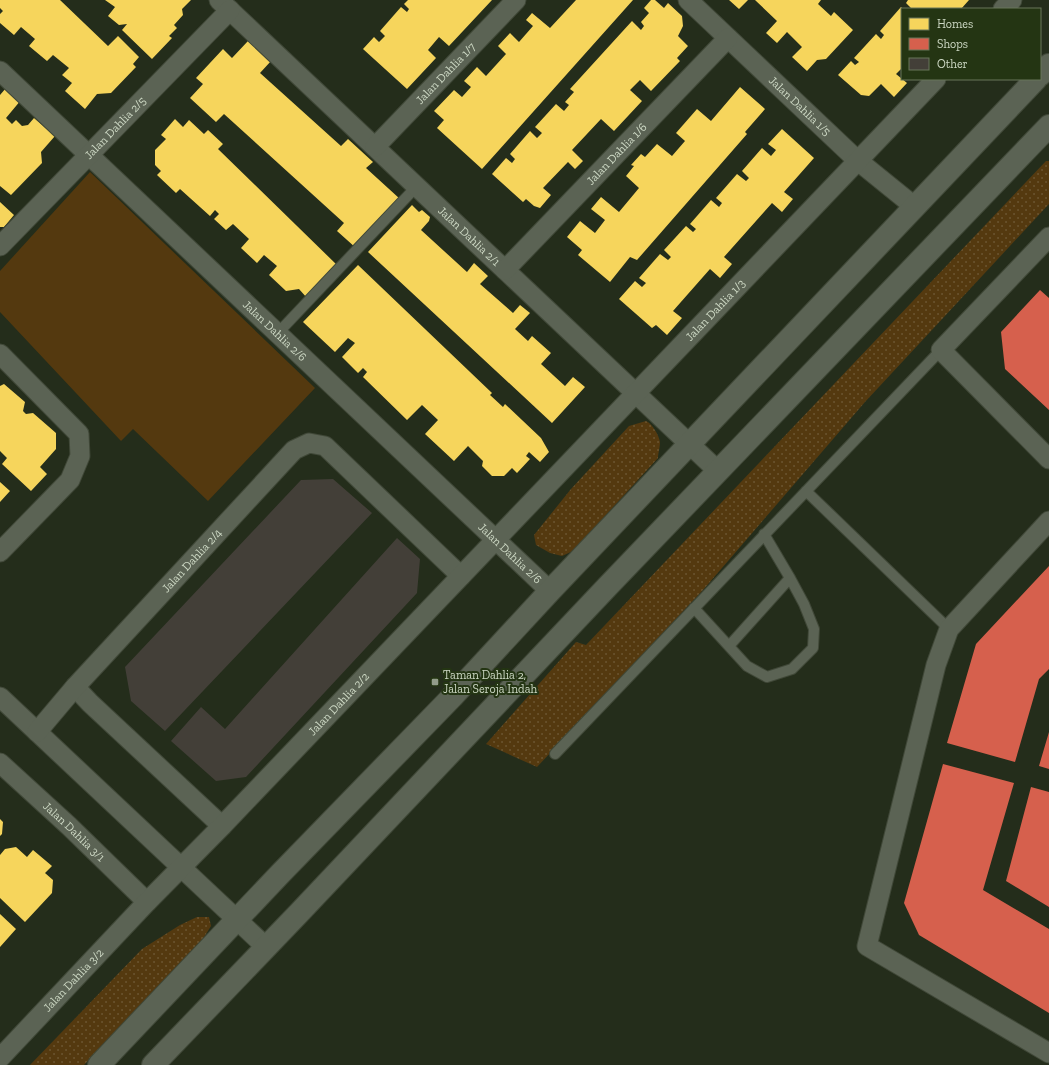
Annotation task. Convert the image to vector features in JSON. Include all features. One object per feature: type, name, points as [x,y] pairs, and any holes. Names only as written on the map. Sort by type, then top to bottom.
[{"type":"street","name":"Jalan Dahlia 1/7","points":[[375,147],[516,0]]},
{"type":"street","name":"Jalan Dahlia 1/5","points":[[688,0],[857,160],[915,207]]},
{"type":"street","points":[[1004,8],[1012,0]]},
{"type":"street","name":"Jalan Dahlia 2/1","points":[[225,5],[718,471]]},
{"type":"street","name":"Jalan Dahlia 2/5","points":[[0,246],[88,155],[225,5]]},
{"type":"street","name":"Jalan Dahlia 1/6","points":[[505,270],[728,38]]},
{"type":"street","points":[[1041,74],[1049,66]]},
{"type":"street","name":"Jalan Dahlia 2/6","points":[[0,71],[550,591]]},
{"type":"street","name":"Jalan Dahlia 1/3","points":[[495,540],[935,80]]},
{"type":"street","points":[[99,1065],[236,920],[452,697],[550,591],[1035,80]]},
{"type":"street","points":[[153,1065],[266,948],[718,471],[1047,132]]},
{"type":"street","points":[[1049,237],[941,350],[1049,459]]},
{"type":"street","points":[[0,354],[79,434],[80,456],[70,480],[0,552]]},
{"type":"street","name":"Jalan Dahlia 2/4","points":[[37,732],[90,670],[294,450],[309,443],[324,446],[461,576]]},
{"type":"street","points":[[1049,521],[949,630],[936,665],[867,946],[1049,1053]]},
{"type":"street","name":"Jalan Dahlia 2/2","points":[[181,868],[495,540]]},
{"type":"street","points":[[75,687],[90,703],[222,826]]},
{"type":"street","points":[[0,697],[266,948]]},
{"type":"street","name":"Jalan Dahlia 3/1","points":[[0,763],[69,826],[147,902]]},
{"type":"street","name":"Jalan Dahlia 3/2","points":[[1,1056],[181,868]]},
{"type":"lane","points":[[277,334],[417,186]]},
{"type":"lane","points":[[555,754],[941,350]]},
{"type":"lane","points":[[806,491],[949,630]]},
{"type":"lane","points":[[694,608],[747,666],[767,677],[792,669],[813,648],[814,630],[804,604],[764,534]]},
{"type":"lane","points":[[729,646],[790,578]]},
{"type":"shaded area","points":[[1046,161],[1049,161],[1049,204],[865,402],[703,590],[537,767],[486,744],[576,642],[586,645]]},
{"type":"shaded area","points":[[90,172],[315,388],[208,501],[133,429],[121,441],[0,312],[0,271]]},
{"type":"shaded area","points":[[646,421],[653,427],[660,442],[658,458],[573,551],[562,556],[550,553],[536,545],[534,535],[571,489],[629,426]]},
{"type":"shaded area","points":[[197,917],[209,917],[211,926],[201,942],[84,1065],[30,1065],[142,949],[180,925]]},
{"type":"building: Homes","points":[[0,0],[60,0],[108,46],[118,36],[139,57],[133,64],[136,67],[111,93],[97,94],[85,109],[65,91],[72,83],[62,75],[69,68],[53,55],[47,61],[29,46],[35,39],[21,27],[14,35],[0,23],[0,14],[3,11],[0,8]]},
{"type":"building: Homes","points":[[105,0],[191,0],[182,9],[183,15],[174,25],[177,28],[169,36],[172,38],[152,59],[122,30],[127,24],[119,25],[108,16],[115,7]]},
{"type":"building: Homes","points":[[408,0],[492,0],[449,46],[439,37],[428,50],[436,58],[407,89],[363,49],[374,37],[379,42],[385,36],[380,31],[401,7],[407,12],[409,9],[404,4]]},
{"type":"building: Homes","points":[[576,0],[633,0],[482,169],[437,128],[444,120],[434,111],[454,90],[462,97],[471,87],[464,81],[477,67],[486,76],[506,54],[498,46],[510,33],[519,42],[533,26],[526,20],[532,13],[550,28]]},
{"type":"building: Homes","points":[[651,0],[655,0],[664,8],[668,3],[682,16],[683,26],[678,36],[688,46],[677,58],[680,61],[651,91],[640,80],[630,90],[642,101],[614,131],[601,119],[572,150],[583,161],[575,169],[568,162],[543,188],[551,195],[540,208],[534,206],[526,199],[523,202],[492,174],[506,158],[512,163],[515,159],[510,154],[530,131],[537,138],[542,133],[535,127],[556,104],[564,111],[569,105],[565,102],[574,92],[570,89],[632,21],[641,30],[644,26],[641,22],[649,13],[644,8]]},
{"type":"building: Homes","points":[[729,0],[748,0],[739,9]]},
{"type":"building: Homes","points":[[755,0],[821,0],[818,4],[831,16],[834,12],[853,30],[826,59],[817,60],[807,71],[792,57],[802,47],[787,32],[777,43],[766,33],[777,21]]},
{"type":"building: Homes","points":[[908,0],[969,0],[962,8],[911,8],[906,3]]},
{"type":"building: Homes","points":[[901,7],[901,69],[896,74],[901,78],[901,80],[907,83],[894,97],[881,84],[869,96],[861,95],[838,75],[851,61],[855,65],[859,62],[854,58],[876,34],[881,39],[884,35],[880,31]]},
{"type":"building: Homes","points":[[248,41],[271,61],[260,73],[341,146],[348,139],[373,162],[366,168],[400,199],[356,248],[337,231],[344,223],[224,114],[216,122],[190,98],[203,84],[196,78],[223,49],[232,58]]},
{"type":"building: Homes","points":[[740,87],[765,109],[745,132],[747,134],[637,260],[630,257],[610,282],[578,255],[582,250],[567,237],[580,221],[595,233],[605,220],[591,209],[601,197],[619,212],[639,188],[626,176],[634,166],[631,165],[641,154],[645,157],[657,144],[672,156],[685,141],[676,133],[697,109],[711,121]]},
{"type":"building: Homes","points":[[6,88],[21,100],[6,118],[12,124],[16,120],[22,126],[28,125],[34,118],[55,136],[41,152],[42,163],[11,195],[0,186],[0,95]]},
{"type":"building: Homes","points":[[175,119],[183,127],[189,120],[204,134],[208,130],[223,144],[218,149],[338,266],[307,298],[299,289],[286,291],[269,275],[277,266],[264,255],[257,263],[241,248],[249,239],[233,224],[226,230],[214,219],[219,214],[215,210],[210,216],[180,189],[176,193],[157,175],[161,171],[155,165],[155,150],[166,139],[161,135]]},
{"type":"building: Homes","points":[[782,129],[814,158],[784,192],[793,199],[782,212],[772,203],[724,257],[732,264],[720,278],[710,269],[673,311],[682,318],[667,335],[656,325],[652,328],[619,299],[635,281],[642,287],[646,283],[639,278],[660,254],[668,260],[671,257],[664,250],[686,226],[693,232],[696,229],[690,224],[711,200],[719,207],[722,203],[716,198],[737,174],[746,181],[749,178],[742,171],[762,148],[771,156],[776,150],[768,144]]},
{"type":"building: Homes","points":[[0,202],[14,215],[4,227],[0,227]]},
{"type":"building: Homes","points":[[412,205],[419,212],[422,210],[430,217],[429,221],[421,230],[467,272],[474,263],[488,276],[480,284],[513,313],[520,305],[530,313],[515,329],[528,341],[532,336],[551,353],[541,364],[565,386],[573,377],[585,387],[552,423],[368,252]]},
{"type":"building: Homes","points":[[358,265],[492,393],[490,395],[503,407],[505,404],[541,438],[549,452],[540,462],[529,452],[526,456],[530,459],[517,473],[512,468],[504,476],[492,476],[482,466],[483,461],[468,446],[454,461],[425,434],[438,420],[422,405],[407,420],[363,377],[367,372],[363,368],[358,373],[342,357],[355,343],[348,338],[335,352],[303,322]]},
{"type":"building: Homes","points":[[4,384],[25,402],[23,411],[26,414],[33,413],[56,433],[56,449],[40,467],[47,474],[31,491],[2,464],[7,458],[0,451],[0,386]]},
{"type":"building: Homes","points":[[0,482],[10,491],[0,502]]},
{"type":"building: Homes","points":[[0,819],[3,822],[2,834],[0,836]]},
{"type":"building: Homes","points":[[16,847],[27,857],[33,850],[52,866],[45,873],[53,880],[52,893],[25,922],[0,898],[0,855],[5,849]]},
{"type":"building: Homes","points":[[0,914],[16,929],[0,947]]},
{"type":"building: Shops","points":[[1040,290],[1049,298],[1049,410],[1005,369],[1001,332]]},
{"type":"building: Shops","points":[[1049,566],[1049,669],[1039,679],[1015,762],[947,743],[976,644]]},
{"type":"building: Shops","points":[[1049,732],[1049,769],[1039,766]]},
{"type":"building: Shops","points":[[943,764],[1014,783],[983,890],[1049,929],[1049,1013],[919,935],[904,903]]},
{"type":"building: Shops","points":[[1031,787],[1049,792],[1049,907],[1006,881]]},
{"type":"building: Other","points":[[333,479],[372,513],[165,731],[131,701],[125,667],[301,480]]},
{"type":"building: Other","points":[[397,538],[420,559],[417,593],[246,777],[216,781],[171,741],[201,707],[225,729]]},
{"type":"place","name":"Taman Dahlia 2, Jalan Seroja Indah","points":[[435,682]]}]
